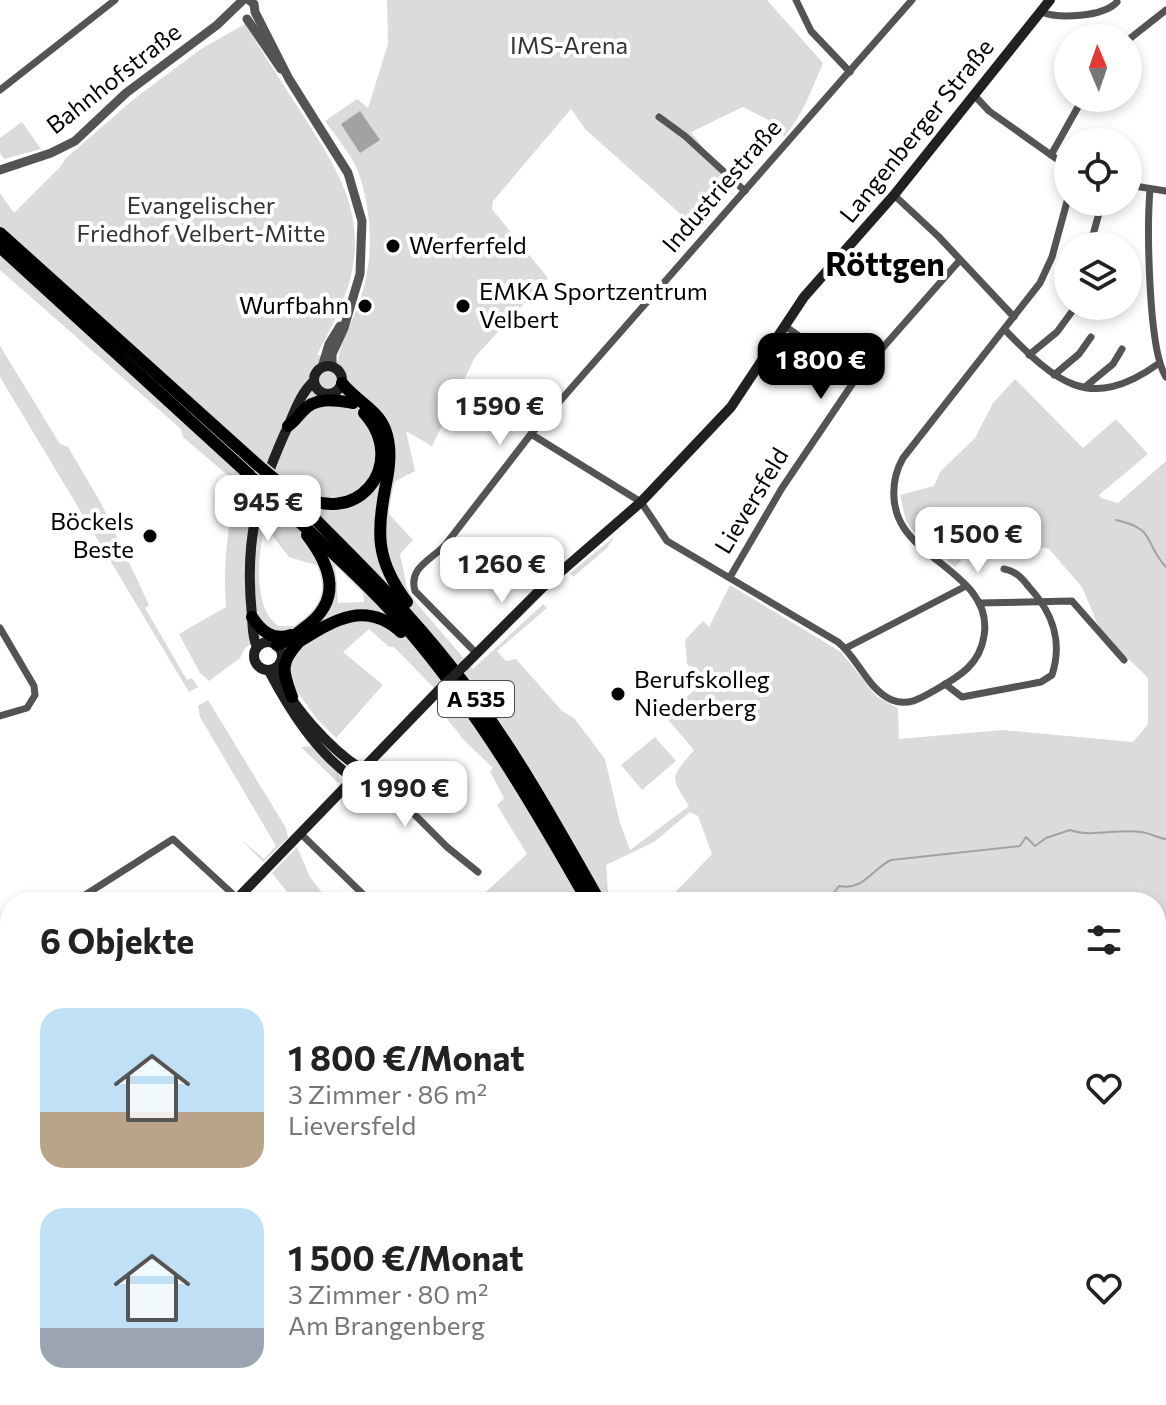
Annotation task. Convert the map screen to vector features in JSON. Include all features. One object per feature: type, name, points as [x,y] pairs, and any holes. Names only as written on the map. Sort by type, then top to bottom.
[{"type":"highway","name":"A 535","points":[[0,233],[277,481],[360,562],[416,623],[481,706],[594,892]]},
{"type":"highway","name":"A 535","points":[[0,247],[352,569],[418,641],[502,757],[582,892]]},
{"type":"highway","points":[[277,481],[306,499],[329,505],[353,500],[368,488],[380,464],[381,446],[371,422],[340,387]]},
{"type":"highway","points":[[340,387],[377,416],[386,432],[390,455],[378,524],[379,540],[387,570],[413,609],[416,623]]},
{"type":"highway","points":[[288,426],[300,412],[317,402],[335,400],[353,403]]},
{"type":"highway","points":[[271,647],[304,628],[325,609],[330,589],[321,554],[288,511]]},
{"type":"highway","points":[[292,697],[284,673],[286,657],[299,642],[336,620],[360,615],[383,619],[406,637],[418,641]]},
{"type":"highway","points":[[252,617],[259,627],[276,637],[287,637],[304,628]]},
{"type":"highway","points":[[271,647],[299,642]]},
{"type":"main road","name":"Langenberger Straße","points":[[243,892],[441,688],[542,588],[641,502],[731,407],[815,283],[894,195],[1050,0]]},
{"type":"main road","points":[[273,669],[281,661],[259,633],[252,617],[249,574],[256,506],[300,401],[316,386],[317,371],[327,366],[340,372],[340,387],[325,394],[316,386]]},
{"type":"main road","points":[[271,647],[254,652],[255,663],[258,667],[273,669],[319,731],[363,770]]},
{"type":"main road","points":[[273,669],[285,703],[297,720],[354,779]]},
{"type":"street","points":[[0,90],[115,0]]},
{"type":"street","points":[[796,0],[811,31],[850,72]]},
{"type":"street","name":"Industriestraße","points":[[477,654],[421,599],[415,591],[413,574],[446,544],[531,434],[912,0]]},
{"type":"street","points":[[1041,12],[1051,16],[1079,15],[1113,7],[1117,2]]},
{"type":"street","points":[[247,6],[271,58],[289,79],[348,173],[362,221],[360,274],[344,328],[327,366]]},
{"type":"street","name":"Bahnhofstraße","points":[[0,173],[75,141],[144,79],[247,6]]},
{"type":"street","points":[[1142,29],[1166,10]]},
{"type":"street","points":[[974,95],[989,111],[1054,157]]},
{"type":"street","points":[[1051,155],[1075,112]]},
{"type":"street","points":[[659,117],[685,136],[745,191]]},
{"type":"street","points":[[1142,188],[1166,191]]},
{"type":"street","points":[[1150,189],[1147,229],[1158,364],[1166,377]]},
{"type":"street","points":[[894,195],[1014,317]]},
{"type":"street","points":[[531,434],[641,502],[667,541],[846,648],[882,694],[899,702],[916,700],[970,667],[982,648],[985,628],[979,603],[966,586],[904,529],[894,500],[896,474],[903,458],[1040,283],[1049,266],[1063,216]]},
{"type":"street","name":"Lieversfeld","points":[[730,577],[782,488],[857,377],[960,260]]},
{"type":"street","points":[[1029,355],[1057,332],[1066,320]]},
{"type":"street","points":[[785,326],[857,377]]},
{"type":"street","points":[[1005,330],[1054,375],[1085,387],[1104,390],[1117,387],[1131,382],[1158,364]]},
{"type":"street","points":[[1054,375],[1079,354],[1091,337]]},
{"type":"street","points":[[1085,387],[1113,364],[1122,349]]},
{"type":"street","points":[[945,684],[962,697],[1050,678],[1056,659],[1056,635],[1042,602],[1013,570],[1004,569]]},
{"type":"street","points":[[846,648],[966,586]]},
{"type":"street","points":[[979,603],[1072,601],[1124,660]]},
{"type":"street","points":[[0,628],[34,686],[35,695],[27,708],[0,716]]},
{"type":"street","points":[[363,770],[386,787],[448,848],[478,872]]},
{"type":"street","points":[[354,779],[386,787]]},
{"type":"street","points":[[297,838],[359,892]]},
{"type":"street","points":[[90,892],[173,839],[227,892]]},
{"type":"green space","points":[[387,0],[767,0],[823,63],[802,111],[784,137],[774,123],[743,107],[691,132],[731,185],[694,226],[585,129],[571,109],[493,201],[492,209],[548,278],[475,357],[432,446],[406,431],[415,471],[394,482],[387,512],[413,540],[400,554],[407,588],[412,598],[473,669],[543,604],[547,608],[497,651],[506,661],[516,659],[562,711],[574,718],[605,759],[620,823],[630,850],[689,806],[675,777],[694,750],[665,716],[709,677],[687,664],[685,640],[703,621],[709,627],[730,585],[841,652],[877,697],[898,708],[899,739],[1002,730],[1133,742],[1148,724],[1148,678],[1101,632],[1082,587],[1049,549],[985,537],[955,567],[913,531],[906,521],[900,495],[934,486],[940,472],[975,438],[993,403],[1015,379],[1083,448],[1116,419],[1148,454],[1099,495],[1101,498],[1118,503],[1166,461],[1166,892],[676,892],[712,854],[698,816],[690,812],[654,842],[606,865],[608,892],[486,892],[527,854],[497,805],[504,798],[490,771],[493,768],[443,714],[433,687],[394,647],[389,647],[369,629],[343,652],[383,685],[336,738],[316,718],[289,680],[289,651],[277,635],[269,631],[209,681],[200,673],[179,634],[226,607],[226,550],[235,494],[227,483],[230,481],[183,437],[181,429],[0,270],[0,193],[14,213],[65,159],[134,99],[201,49],[245,24],[335,168],[350,206],[355,248],[352,271],[342,304],[317,355],[338,361],[365,282],[370,236],[367,204],[359,174],[325,121],[357,99],[368,108],[388,44]],"holes":[[[265,526],[289,557],[319,566],[323,589],[320,607],[294,626],[278,626],[268,615],[260,591],[259,568]],[[335,563],[363,590],[364,602],[338,603]]]},
{"type":"green space","points":[[22,122],[41,149],[4,159],[0,153],[0,138]]},
{"type":"green space","points":[[0,346],[60,444],[68,447],[102,505],[149,605],[145,608],[187,680],[192,678],[198,687],[189,692],[0,377]]},
{"type":"green space","points":[[614,537],[607,548],[573,577],[570,573]]},
{"type":"green space","points":[[208,700],[286,828],[288,838],[263,862],[242,840],[264,859],[276,846],[200,717],[198,706]]},
{"type":"green space","points":[[655,737],[676,761],[642,790],[621,765]]},
{"type":"green space","points":[[313,746],[338,772],[338,783],[301,747]]},
{"type":"green space","points":[[297,847],[310,877],[321,892],[287,892],[272,873]]},
{"type":"shaded area","points":[[360,111],[380,140],[360,153],[341,124]]},
{"type":"waterway","points":[[1116,520],[1144,532],[1166,567]]},
{"type":"waterway","points":[[834,892],[839,886],[848,887],[861,882],[891,860],[1020,846],[1026,837],[1035,846],[1046,838],[1070,830],[1086,833],[1132,831],[1166,839]]},
{"type":"place","name":"Werferfeld","points":[[393,246]]},
{"type":"place","name":"Wurfbahn","points":[[365,306]]},
{"type":"place","name":"EMKA Sportzentrum Velbert","points":[[463,306]]},
{"type":"place","name":"Böckels Beste","points":[[150,536]]},
{"type":"place","name":"Berufskolleg Niederberg","points":[[618,694]]},
{"type":"district","name":"Röttgen","points":[[885,265]]},
{"type":"park label","name":"IMS-Arena","points":[[569,46]]},
{"type":"park label","name":"Evangelischer Friedhof Velbert-Mitte","points":[[201,220]]}]
